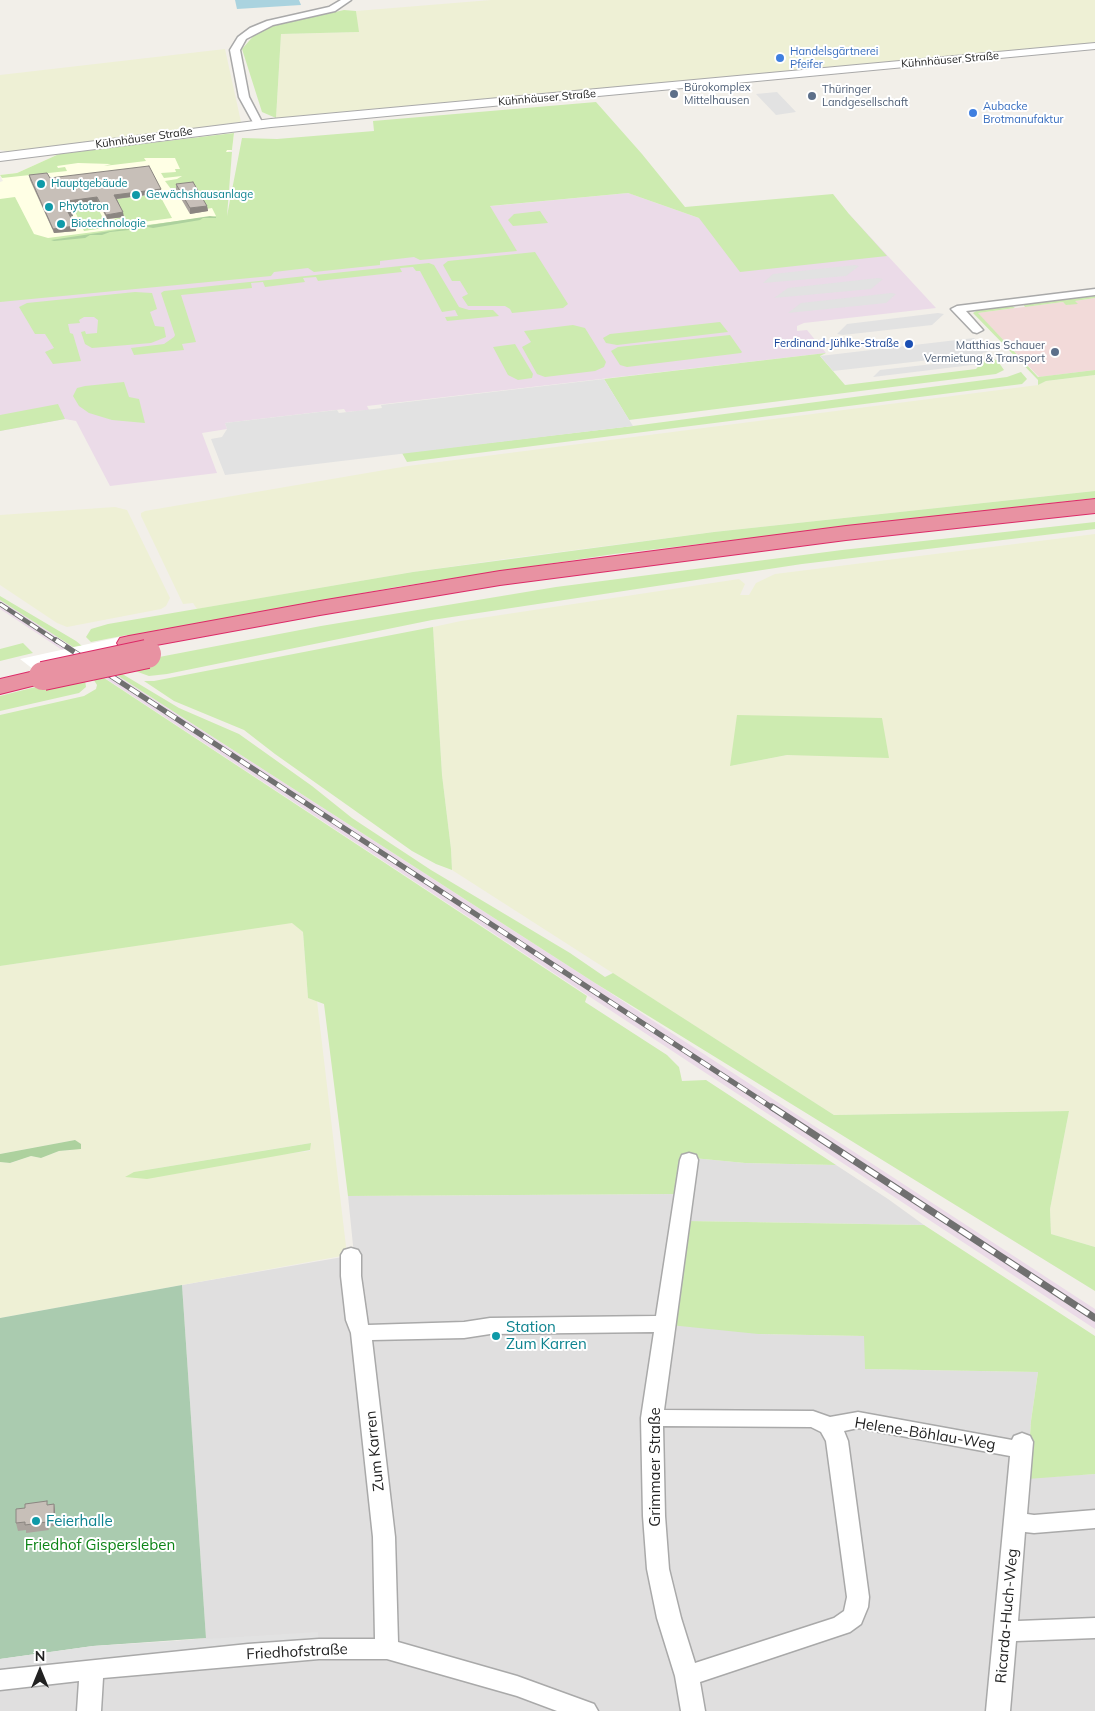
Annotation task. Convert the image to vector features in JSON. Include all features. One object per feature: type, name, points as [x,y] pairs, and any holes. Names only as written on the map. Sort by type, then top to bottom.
[{"type":"highway","points":[[0,672],[35,671],[320,608],[500,578],[846,533],[1095,506]]},
{"type":"highway","points":[[138,648],[644,568],[846,543],[1095,516]]},
{"type":"highway","points":[[0,687],[35,671]]},
{"type":"street","points":[[258,124],[244,97],[236,50],[242,37],[270,23],[332,9],[347,0]]},
{"type":"street","name":"Kühnhäuser Straße","points":[[0,157],[258,124],[1095,46]]},
{"type":"street","points":[[977,330],[957,309],[1095,292]]},
{"type":"street","name":"Grimmaer Straße","points":[[689,1160],[652,1418],[654,1516],[658,1569],[669,1618],[687,1676],[693,1711]]},
{"type":"street","name":"Zum Karren","points":[[351,1255],[350,1276],[356,1320],[361,1333],[384,1537],[387,1649]]},
{"type":"street","points":[[361,1333],[464,1330],[490,1326],[665,1324]]},
{"type":"street","points":[[652,1418],[814,1419],[829,1426],[835,1434],[837,1441],[858,1597],[858,1607],[853,1617],[842,1625],[687,1676]]},
{"type":"street","name":"Helene-Böhlau-Weg","points":[[829,1426],[858,1420],[1022,1446]]},
{"type":"street","name":"Ricarda-Huch-Weg","points":[[998,1711],[1022,1446]]},
{"type":"street","points":[[1015,1521],[1034,1524],[1095,1519]]},
{"type":"street","points":[[1006,1632],[1095,1628]]},
{"type":"street","name":"Friedhofstraße","points":[[0,1680],[92,1669],[319,1648],[387,1649],[517,1686],[586,1711]]},
{"type":"street","points":[[89,1711],[92,1669]]},
{"type":"shaded area","points":[[491,0],[1095,0],[1095,43],[276,118],[281,34],[358,32],[356,11]]},
{"type":"shaded area","points":[[225,49],[241,122],[13,152],[0,150],[0,75]]},
{"type":"shaded area","points":[[777,92],[796,112],[776,115],[756,94]]},
{"type":"shaded area","points":[[234,133],[232,150],[227,152],[232,152],[225,224],[58,241],[0,235],[0,182],[3,181],[0,175],[17,173],[59,154]]},
{"type":"shaded area","points":[[628,193],[699,218],[849,214],[936,308],[804,323],[797,326],[797,331],[807,330],[826,353],[367,406],[369,410],[346,412],[344,409],[225,423],[227,429],[202,433],[217,473],[110,486],[76,421],[65,419],[0,431],[0,253]]},
{"type":"shaded area","points":[[859,266],[846,276],[763,283],[773,274]]},
{"type":"shaded area","points":[[883,279],[871,289],[774,298],[788,288]]},
{"type":"shaded area","points":[[896,294],[886,303],[788,313],[801,303]]},
{"type":"shaded area","name":"Matthias Schauer Vermietung & Transport","points":[[1095,298],[1095,370],[1039,377],[977,313],[1063,302],[1067,305],[1075,301]]},
{"type":"shaded area","points":[[938,313],[944,314],[932,325],[843,335],[837,334],[847,324]]},
{"type":"shaded area","points":[[974,338],[988,352],[833,371],[820,356]]},
{"type":"shaded area","points":[[986,358],[980,364],[873,377],[880,370]]},
{"type":"shaded area","points":[[1095,375],[1095,491],[714,532],[512,558],[413,572],[197,609],[193,603],[183,604],[141,516],[141,513],[145,511],[408,466],[1038,385],[1046,381]]},
{"type":"shaded area","points":[[604,379],[633,426],[225,475],[211,439],[222,437],[227,429],[225,423],[337,410],[339,413],[382,408],[381,405]]},
{"type":"shaded area","points":[[115,507],[127,510],[170,598],[166,606],[161,609],[67,627],[57,623],[0,585],[0,515]]},
{"type":"shaded area","points":[[1095,534],[1095,1247],[1051,1234],[1050,1209],[1069,1111],[834,1115],[452,870],[442,775],[433,627],[461,621],[739,579],[745,584],[740,595],[749,595],[756,583],[775,574]],"holes":[[[883,718],[787,755],[730,766]]]},
{"type":"shaded area","points":[[0,600],[595,983],[1095,1309],[1095,1329],[0,609]]},
{"type":"shaded area","points":[[292,922],[303,932],[308,998],[317,1001],[347,1255],[0,1318],[0,1162],[11,1163],[31,1156],[41,1158],[59,1151],[72,1150],[75,1140],[0,1154],[0,966]],"holes":[[[310,1143],[310,1151],[134,1172]]]},
{"type":"shaded area","points":[[683,1157],[745,1163],[836,1165],[924,1225],[687,1221],[758,1334],[865,1336],[865,1369],[1038,1372],[1031,1421],[1027,1478],[1095,1474],[1095,1711],[0,1711],[0,1659],[206,1638],[182,1285],[354,1255],[348,1196],[678,1194]]},
{"type":"shaded area","points":[[318,1632],[319,1649],[0,1680],[0,1659],[93,1646]]},
{"type":"green space","points":[[344,10],[356,11],[359,32],[281,34],[276,118],[262,112],[242,49],[256,33],[273,26]]},
{"type":"green space","points":[[596,102],[685,207],[833,194],[887,256],[740,272],[699,218],[628,193],[490,206],[517,251],[420,260],[414,257],[380,261],[380,265],[314,272],[308,268],[274,272],[271,276],[0,302],[0,199],[15,197],[34,234],[48,238],[216,216],[212,208],[206,209],[192,187],[171,189],[165,181],[182,176],[164,178],[161,173],[176,172],[175,169],[180,169],[175,158],[144,158],[146,161],[104,166],[111,164],[78,163],[57,166],[58,168],[65,167],[67,171],[2,178],[0,175],[17,173],[59,154],[234,133],[232,150],[227,150],[226,152],[232,152],[227,216],[242,138],[277,139],[374,131],[373,121]]},
{"type":"green space","points":[[159,194],[172,218],[128,224],[115,199]]},
{"type":"green space","points":[[98,202],[99,204],[96,205],[104,220],[120,218],[124,225],[84,231],[72,205]]},
{"type":"green space","points":[[540,211],[548,223],[513,226],[508,220],[514,214]]},
{"type":"green space","points":[[210,216],[216,217],[153,228],[143,226]]},
{"type":"green space","points":[[142,226],[138,229],[90,235],[85,238],[51,240]]},
{"type":"green space","points":[[535,252],[568,304],[563,308],[512,313],[505,306],[468,306],[462,297],[468,294],[460,281],[452,281],[443,265],[448,261]]},
{"type":"green space","points":[[429,263],[434,265],[459,307],[469,310],[493,310],[499,316],[447,321],[445,317],[458,316],[455,310],[442,312],[420,271],[416,271],[413,267],[400,268],[402,272],[318,281],[316,277],[303,278],[305,282],[265,287],[263,282],[251,283],[252,288],[181,295],[196,342],[182,344],[184,350],[134,355],[131,348],[164,344],[174,337],[175,335],[161,293],[164,291]]},
{"type":"green space","points":[[135,292],[152,293],[157,309],[150,312],[155,326],[164,327],[166,337],[151,343],[92,348],[85,344],[81,332],[85,331],[86,334],[97,333],[98,320],[94,317],[84,317],[79,320],[80,323],[68,324],[81,361],[53,364],[45,352],[54,348],[45,334],[35,334],[19,307],[27,303]]},
{"type":"green space","points":[[1095,296],[1095,298],[1075,301],[1078,304],[1066,305],[1063,302],[1025,307],[1023,304]]},
{"type":"green space","points":[[1012,306],[1015,308],[978,313],[1038,377],[1095,370],[1095,375],[1046,381],[1038,385],[1038,380],[973,313],[978,310]]},
{"type":"green space","points":[[720,322],[728,332],[617,345],[606,343],[603,338],[610,334]]},
{"type":"green space","points":[[573,325],[585,328],[606,362],[604,367],[595,371],[545,377],[537,374],[522,347],[531,342],[524,331]]},
{"type":"green space","points":[[730,335],[741,353],[627,367],[620,365],[611,351],[618,347]]},
{"type":"green space","points":[[515,344],[533,374],[532,378],[518,380],[508,375],[493,347]]},
{"type":"green space","points":[[826,353],[820,356],[845,385],[976,369],[986,358],[997,360],[1004,370],[996,374],[629,420],[604,379]]},
{"type":"green space","points":[[1021,372],[1027,379],[1022,384],[407,462],[402,453],[633,426],[1007,377]]},
{"type":"green space","points":[[124,382],[129,397],[139,399],[145,423],[112,420],[89,413],[79,406],[73,396],[77,388]]},
{"type":"green space","points":[[58,404],[65,419],[0,431],[0,415]]},
{"type":"green space","points":[[1095,491],[1095,498],[614,554],[396,587],[160,629],[155,632],[128,637],[127,635],[91,642],[86,637],[91,629],[108,624],[413,572],[714,532]]},
{"type":"green space","points":[[1095,522],[1095,529],[802,564],[432,620],[167,674],[149,676],[124,667],[154,658],[321,626],[556,587],[842,550]]},
{"type":"green space","points":[[0,596],[82,646],[73,647],[0,600]]},
{"type":"green space","points":[[433,627],[442,775],[452,870],[412,851],[244,730],[174,701],[144,681],[154,681]]},
{"type":"green space","points":[[23,643],[33,653],[0,661],[0,649]]},
{"type":"green space","points":[[114,669],[179,708],[239,734],[312,786],[352,818],[431,870],[570,953],[605,977],[613,973],[834,1115],[1069,1111],[1050,1209],[1051,1234],[1095,1247],[1095,1291],[595,983],[109,670]]},
{"type":"green space","points":[[95,672],[587,996],[585,1002],[667,1055],[679,1067],[682,1081],[706,1080],[836,1165],[745,1163],[683,1157],[679,1194],[348,1196],[324,1004],[308,998],[303,932],[292,923],[0,966],[0,715],[84,696],[96,689],[97,685],[92,677]]},
{"type":"green space","points":[[79,676],[85,680],[86,687],[79,693],[0,711],[0,696]]},
{"type":"green space","points":[[737,715],[882,718],[889,758],[787,755],[730,766]]},
{"type":"green space","points":[[75,1140],[81,1144],[81,1149],[59,1151],[41,1158],[31,1156],[10,1163],[0,1162],[0,1154]]},
{"type":"green space","points":[[311,1143],[310,1150],[147,1179],[125,1177],[134,1172]]},
{"type":"green space","points":[[687,1221],[924,1225],[1095,1336],[1095,1474],[1027,1479],[1031,1421],[1038,1372],[865,1369],[864,1336],[758,1334],[670,1325]]},
{"type":"green space","name":"Friedhof Gispersleben","points":[[182,1285],[206,1638],[93,1646],[0,1659],[0,1318]]},
{"type":"water","points":[[235,0],[299,0],[301,5],[237,9]]},
{"type":"pier","points":[[120,637],[156,659],[51,683],[20,659]]},
{"type":"building","points":[[149,166],[161,189],[114,195],[123,212],[106,215],[97,197],[67,201],[72,212],[68,212],[75,226],[53,229],[29,175],[47,173],[50,178]]},
{"type":"building","points":[[193,182],[207,206],[190,208],[176,184]]},
{"type":"building","points":[[47,1501],[47,1505],[54,1504],[54,1518],[47,1519],[47,1522],[25,1525],[25,1522],[16,1523],[16,1509],[25,1508],[25,1504]]},
{"type":"railway","points":[[0,604],[58,642]]},
{"type":"railway","points":[[56,640],[774,1109]]},
{"type":"railway","points":[[772,1107],[1095,1318]]},
{"type":"place","name":"Handelsgärtnerei Pfeifer","points":[[780,58]]},
{"type":"place","name":"Bürokomplex Mittelhausen","points":[[674,94]]},
{"type":"place","name":"Thüringer Landgesellschaft","points":[[812,96]]},
{"type":"place","name":"Aubacke Brotmanufaktur","points":[[973,113]]},
{"type":"place","name":"Hauptgebäude","points":[[41,184]]},
{"type":"place","name":"Gewächshausanlage","points":[[136,195]]},
{"type":"place","name":"Phytotron","points":[[49,207]]},
{"type":"place","name":"Biotechnologie","points":[[61,224]]},
{"type":"place","name":"Ferdinand-Jühlke-Straße","points":[[909,344]]},
{"type":"place","name":"Matthias Schauer Vermietung & Transport","points":[[1055,352]]},
{"type":"place","name":"Station Zum Karren","points":[[496,1336]]},
{"type":"place","name":"Feierhalle","points":[[36,1521]]}]
